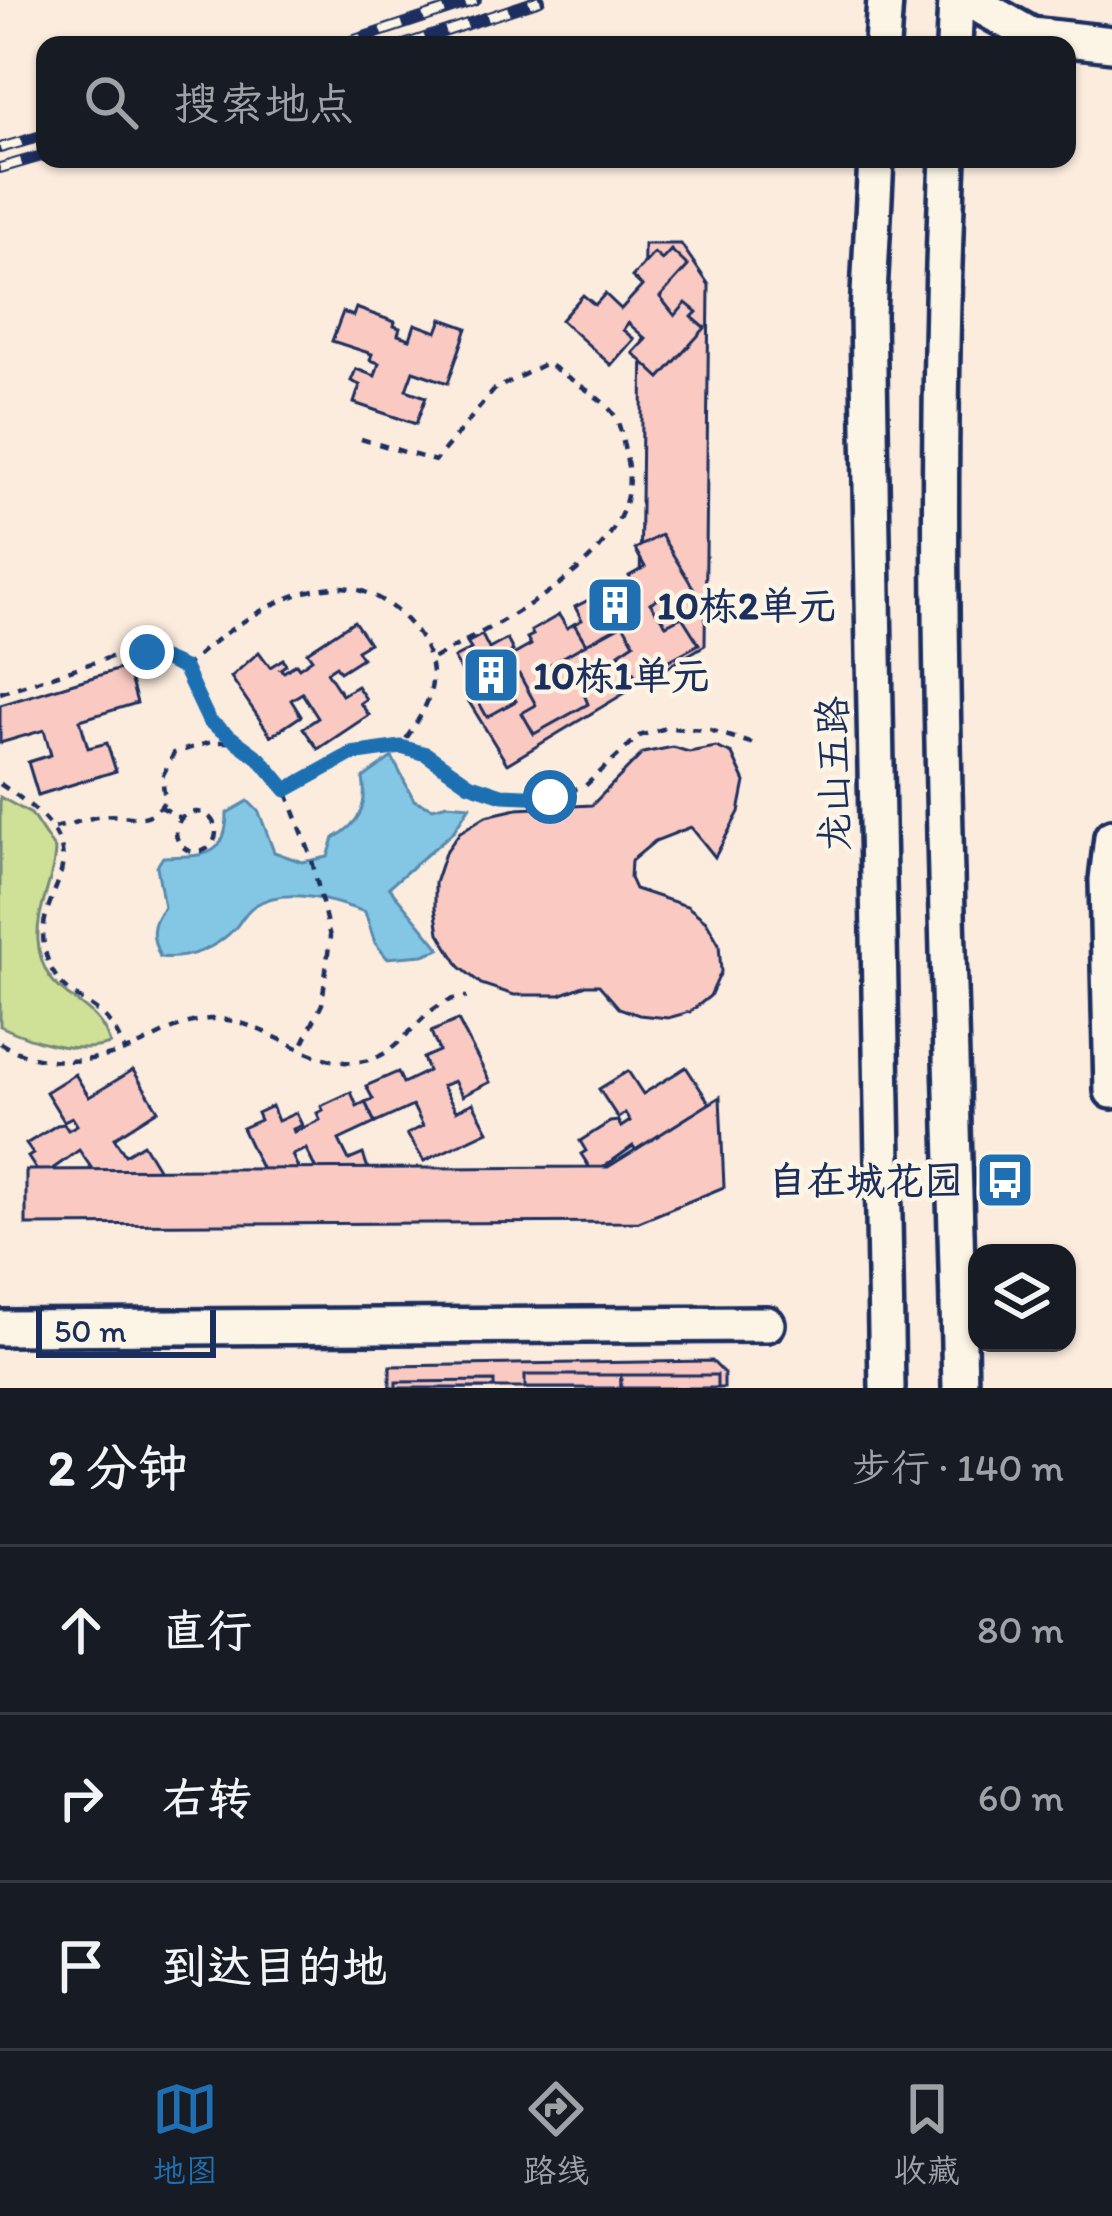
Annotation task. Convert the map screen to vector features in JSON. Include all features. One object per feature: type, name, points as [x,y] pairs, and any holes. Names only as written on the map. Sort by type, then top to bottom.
[{"type":"street","points":[[882,36],[884,0]]},
{"type":"street","points":[[954,36],[956,0]]},
{"type":"street","points":[[969,0],[1031,34],[1047,36]]},
{"type":"street","points":[[1076,40],[1112,44]]},
{"type":"street","name":"龙山五路","points":[[876,168],[868,314],[886,1388]]},
{"type":"street","points":[[948,168],[941,307],[945,833],[960,1388]]},
{"type":"street","points":[[1112,837],[1107,880],[1112,1091]]},
{"type":"street","points":[[0,1328],[767,1324]]},
{"type":"path","points":[[361,439],[435,461],[495,389],[547,363],[615,414],[629,469],[622,513],[592,560],[549,591],[429,661]]},
{"type":"path","points":[[184,668],[241,622],[294,598],[332,587],[350,588],[381,600],[408,622],[429,649],[432,681],[424,708],[401,747]]},
{"type":"path","points":[[0,693],[126,652],[147,652],[184,668],[209,721],[260,759],[286,790],[311,856],[330,937],[322,1004],[300,1049]]},
{"type":"path","points":[[286,790],[351,754],[401,747],[426,754],[469,784],[502,795],[550,797],[585,786],[639,736],[667,728],[710,730],[760,746]]},
{"type":"path","points":[[54,828],[105,815],[140,820],[161,807],[166,791],[164,766],[174,753],[211,742],[236,742]]},
{"type":"path","points":[[0,784],[29,802],[54,828],[64,861],[45,926],[50,966],[61,984],[106,1016],[124,1050]]},
{"type":"path","points":[[161,807],[181,818]]},
{"type":"path","points":[[192,812],[206,814],[215,824],[212,843],[195,852],[183,847],[176,830],[181,818],[192,812]]},
{"type":"path","points":[[0,1042],[47,1060],[94,1058],[180,1024],[214,1018],[245,1024],[300,1049],[351,1061],[370,1060],[394,1048],[434,1009],[456,997],[467,997]]},
{"type":"green space","points":[[0,797],[31,814],[55,850],[38,929],[42,961],[60,988],[94,1016],[110,1044],[54,1045],[0,1026]]},
{"type":"water","points":[[392,757],[414,800],[433,808],[470,806],[453,832],[389,887],[440,949],[387,958],[375,943],[365,912],[295,896],[254,906],[228,935],[201,951],[160,957],[153,931],[164,907],[157,866],[163,857],[199,855],[216,847],[226,829],[227,813],[248,801],[259,812],[274,852],[302,862],[328,857],[334,838],[360,814],[363,778]]},
{"type":"building","points":[[644,244],[681,244],[709,285],[705,645],[507,764],[466,697],[640,592]]},
{"type":"building","points":[[671,250],[688,266],[660,297],[675,316],[686,303],[697,312],[692,317],[705,328],[660,378],[633,353],[646,339],[628,323],[623,330],[634,339],[611,365],[561,320],[583,295],[595,305],[605,294],[621,309],[642,286],[632,277],[654,253],[662,260]]},
{"type":"building","points":[[356,308],[395,322],[398,335],[410,339],[415,324],[437,332],[442,319],[467,328],[448,383],[413,371],[406,390],[426,397],[416,424],[354,403],[360,385],[351,381],[356,369],[375,376],[379,363],[370,360],[372,354],[332,341],[343,312],[353,316]]},
{"type":"building","name":"10栋2单元","points":[[661,535],[697,594],[671,610],[662,596],[650,603],[666,625],[682,617],[699,644],[637,678],[619,653],[634,643],[623,624],[586,644],[574,624],[582,620],[575,607],[606,591],[611,602],[636,588],[629,576],[645,567],[635,549]]},
{"type":"building","name":"10栋1单元","points":[[559,615],[567,628],[574,624],[586,644],[551,664],[562,683],[576,675],[588,704],[534,734],[522,713],[536,705],[519,674],[505,682],[516,701],[487,717],[454,658],[471,649],[467,643],[482,635],[489,649],[507,639],[513,651],[506,659],[531,645],[527,638],[533,635],[531,631]]},
{"type":"building","points":[[354,621],[369,643],[357,650],[362,658],[340,672],[336,666],[327,672],[342,695],[357,686],[366,699],[360,703],[369,715],[318,749],[303,728],[318,718],[302,693],[291,700],[301,716],[271,736],[231,677],[259,652],[270,667],[283,659],[286,665],[280,669],[284,672],[296,664],[299,668],[312,659],[307,652]]},
{"type":"building","points":[[127,667],[137,703],[80,720],[88,748],[107,743],[116,771],[38,795],[28,762],[51,755],[44,730],[0,743],[0,705]]},
{"type":"building","points":[[673,747],[689,752],[716,747],[732,754],[745,782],[739,812],[715,857],[691,827],[655,841],[631,861],[635,889],[687,906],[706,921],[719,944],[721,972],[710,996],[690,1012],[668,1018],[639,1015],[619,1008],[599,985],[560,995],[514,995],[481,984],[460,967],[439,933],[435,883],[445,853],[460,832],[486,816],[517,809],[592,805],[643,753]]},
{"type":"building","points":[[458,1020],[490,1082],[462,1096],[454,1081],[442,1086],[456,1111],[473,1103],[488,1131],[424,1161],[407,1134],[423,1126],[413,1106],[375,1123],[365,1102],[373,1099],[366,1086],[398,1072],[403,1083],[428,1071],[423,1058],[439,1051],[431,1032]]},
{"type":"building","points":[[686,1067],[712,1107],[668,1134],[678,1151],[696,1141],[716,1172],[655,1210],[637,1181],[650,1173],[633,1146],[594,1174],[581,1154],[586,1151],[580,1141],[610,1122],[618,1121],[621,1127],[630,1121],[625,1113],[618,1118],[599,1089],[628,1071],[643,1094]]},
{"type":"building","points":[[133,1070],[158,1110],[114,1138],[125,1155],[143,1144],[162,1175],[101,1213],[83,1185],[97,1176],[79,1150],[41,1177],[26,1144],[57,1125],[64,1124],[68,1130],[77,1125],[72,1117],[64,1121],[46,1092],[75,1074],[89,1097]]},
{"type":"building","points":[[351,1092],[357,1106],[365,1102],[375,1123],[339,1140],[349,1160],[363,1154],[373,1183],[316,1209],[306,1187],[321,1180],[306,1149],[292,1155],[301,1174],[271,1189],[242,1128],[260,1120],[257,1113],[272,1106],[278,1121],[296,1113],[302,1125],[294,1132],[320,1120],[321,1106]]},
{"type":"building","points":[[720,1097],[724,1187],[639,1222],[26,1225],[26,1170],[608,1167]]},
{"type":"building","points":[[712,1361],[724,1373],[724,1388],[390,1388],[390,1366]]},
{"type":"building","points":[[525,1375],[621,1375],[621,1388],[525,1388]]},
{"type":"building","points":[[621,1375],[717,1375],[717,1388],[621,1388]]},
{"type":"building","points":[[494,1381],[494,1388],[396,1388],[396,1382]]},
{"type":"railway","points":[[367,36],[476,0]]},
{"type":"railway","points":[[431,36],[540,0]]},
{"type":"railway","points":[[0,148],[36,138]]},
{"type":"railway","points":[[0,168],[36,158]]},
{"type":"place","name":"10栋2单元","points":[[615,605]]},
{"type":"place","name":"10栋1单元","points":[[491,675]]},
{"type":"place","name":"自在城花园","points":[[1005,1180]]},
{"type":"route","points":[[147,652],[184,668],[209,721],[260,759],[286,790],[351,754],[401,747],[426,754],[469,784],[502,795],[550,797]]}]
